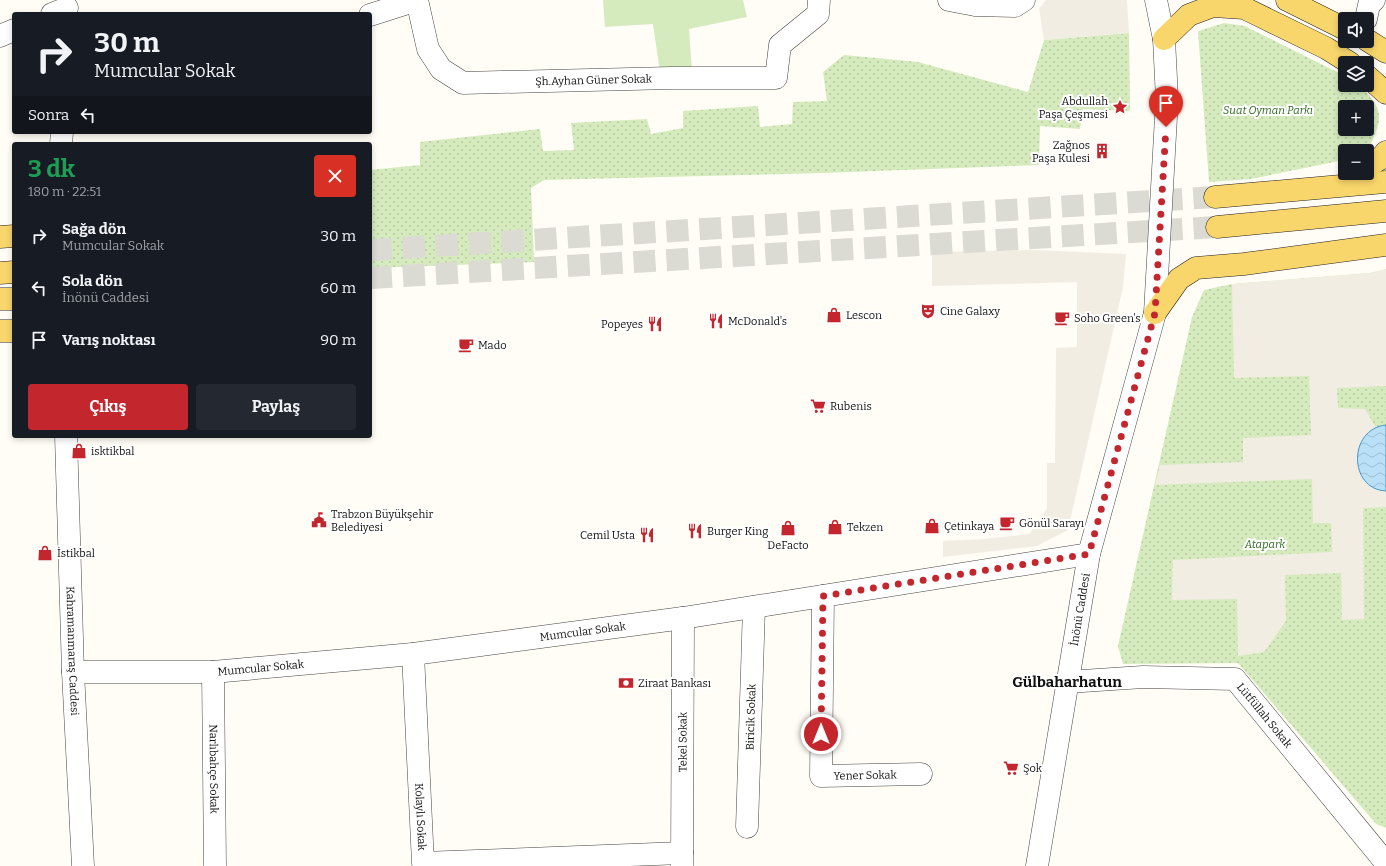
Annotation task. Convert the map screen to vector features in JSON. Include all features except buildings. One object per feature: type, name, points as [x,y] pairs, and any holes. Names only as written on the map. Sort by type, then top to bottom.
[{"type":"main road","points":[[1287,0],[1338,25]]},
{"type":"main road","points":[[1164,39],[1189,15],[1212,6],[1244,8],[1326,48],[1339,56]]},
{"type":"main road","points":[[1374,44],[1386,52]]},
{"type":"main road","points":[[1374,82],[1386,93]]},
{"type":"main road","points":[[1374,163],[1380,159],[1386,152]]},
{"type":"main road","points":[[1293,189],[1338,177]]},
{"type":"main road","points":[[1215,197],[1386,182]]},
{"type":"main road","points":[[1217,227],[1386,211]]},
{"type":"main road","points":[[0,238],[12,236]]},
{"type":"main road","points":[[1155,313],[1180,279],[1196,268],[1244,264],[1386,245]]},
{"type":"main road","points":[[0,273],[12,272]]},
{"type":"main road","points":[[0,299],[12,299]]},
{"type":"main road","points":[[0,331],[12,331]]},
{"type":"street","name":"Şh.Ayhan Güner Sokak","points":[[372,14],[417,0],[428,49],[441,69],[462,83],[671,78],[776,78],[780,45],[818,14],[818,0]]},
{"type":"street","points":[[949,0],[975,5],[1015,6],[1024,0]]},
{"type":"street","name":"İnönü Caddesi","points":[[1037,866],[1089,554],[1155,313],[1167,99],[1164,39],[1156,0]]},
{"type":"street","points":[[1368,12],[1370,4],[1374,0]]},
{"type":"street","points":[[0,36],[12,31]]},
{"type":"street","name":"Kahramanmaraş Caddesi","points":[[66,438],[73,672],[84,866]]},
{"type":"street","name":"Mumcular Sokak","points":[[73,672],[213,672],[413,654],[683,618],[1089,554]]},
{"type":"street","name":"Yener Sokak","points":[[823,596],[821,776],[921,774]]},
{"type":"street","name":"Biricik Sokak","points":[[748,827],[754,607]]},
{"type":"street","name":"Tekel Sokak","points":[[682,859],[683,618]]},
{"type":"street","name":"Kolaylı Sokak","points":[[413,654],[423,864],[682,859]]},
{"type":"street","name":"Narlıbahçe Sokak","points":[[213,672],[215,866]]},
{"type":"street","name":"Lütfüllah Sokak","points":[[1067,682],[1143,678],[1235,679],[1386,863]]},
{"type":"green space","points":[[603,0],[743,0],[747,17],[689,29],[692,71],[660,72],[653,24],[605,27]]},
{"type":"green space","name":"Suat Oyman Parkı","points":[[1224,23],[1245,26],[1338,72],[1338,92],[1366,92],[1372,100],[1338,100],[1338,136],[1374,136],[1370,144],[1338,144],[1338,161],[1251,179],[1209,182],[1198,31]]},
{"type":"green space","points":[[1129,33],[1130,111],[1083,109],[1080,129],[1040,126],[1039,165],[822,173],[544,180],[531,188],[534,262],[372,268],[372,170],[420,165],[420,142],[540,129],[543,151],[574,150],[571,123],[647,119],[651,134],[683,128],[683,111],[758,106],[760,127],[792,124],[793,102],[827,101],[823,72],[844,55],[918,62],[1028,92],[1044,40]]},
{"type":"green space","name":"Suat Oyman Parkı","points":[[1374,103],[1379,115],[1379,123],[1374,136]]},
{"type":"green space","name":"Atapark","points":[[1386,269],[1386,828],[1376,824],[1238,663],[1123,664],[1118,646],[1192,317],[1204,290],[1232,284],[1370,273]]},
{"type":"shaded area","points":[[1046,0],[1127,0],[1129,33],[1044,40],[1039,9]]},
{"type":"shaded area","points":[[1034,250],[1126,254],[1123,287],[1068,530],[1037,546],[943,557],[943,541],[985,539],[1029,534],[1047,509],[1047,463],[1055,463],[1056,348],[1077,347],[1077,282],[932,286],[932,252]]},
{"type":"shaded area","name":"Atapark","points":[[1386,269],[1386,386],[1337,388],[1338,408],[1365,409],[1376,428],[1371,431],[1382,491],[1386,491],[1386,507],[1363,508],[1364,619],[1342,620],[1341,573],[1285,575],[1286,621],[1264,652],[1238,656],[1237,599],[1172,600],[1173,560],[1332,552],[1331,523],[1313,523],[1312,479],[1155,485],[1160,465],[1243,462],[1243,438],[1311,435],[1309,376],[1234,378],[1232,284],[1370,273]]},
{"type":"water","points":[[1386,425],[1386,491],[1374,488],[1365,480],[1359,470],[1358,459],[1359,447],[1365,437],[1374,429]]},
{"type":"tunnel","points":[[372,250],[1215,197]]},
{"type":"tunnel","points":[[372,278],[1217,227]]},
{"type":"place","name":"Abdullah Paşa Çeşmesi","points":[[1120,107]]},
{"type":"place","name":"Zağnos Paşa Kulesi","points":[[1102,151]]},
{"type":"place","name":"Cine Galaxy","points":[[928,311]]},
{"type":"place","name":"Lescon","points":[[834,315]]},
{"type":"place","name":"Soho Green's","points":[[1062,318]]},
{"type":"place","name":"McDonald's","points":[[716,321]]},
{"type":"place","name":"Popeyes","points":[[655,324]]},
{"type":"place","name":"Mado","points":[[466,345]]},
{"type":"place","name":"Rubenis","points":[[818,406]]},
{"type":"place","name":"isktikbal","points":[[79,451]]},
{"type":"place","name":"Trabzon Büyükşehir Belediyesi","points":[[319,520]]},
{"type":"place","name":"Gönül Sarayı","points":[[1007,523]]},
{"type":"place","name":"Çetinkaya","points":[[932,526]]},
{"type":"place","name":"Tekzen","points":[[835,527]]},
{"type":"place","name":"DeFacto","points":[[788,528]]},
{"type":"place","name":"Burger King","points":[[695,531]]},
{"type":"place","name":"Cemil Usta","points":[[647,535]]},
{"type":"place","name":"İstikbal","points":[[45,553]]},
{"type":"place","name":"Ziraat Bankası","points":[[626,683]]},
{"type":"place","name":"Şok","points":[[1011,768]]},
{"type":"district","name":"Gülbaharhatun","points":[[1067,682]]},
{"type":"route","points":[[821,734],[823,596],[1089,554],[1155,313],[1166,127]]}]
